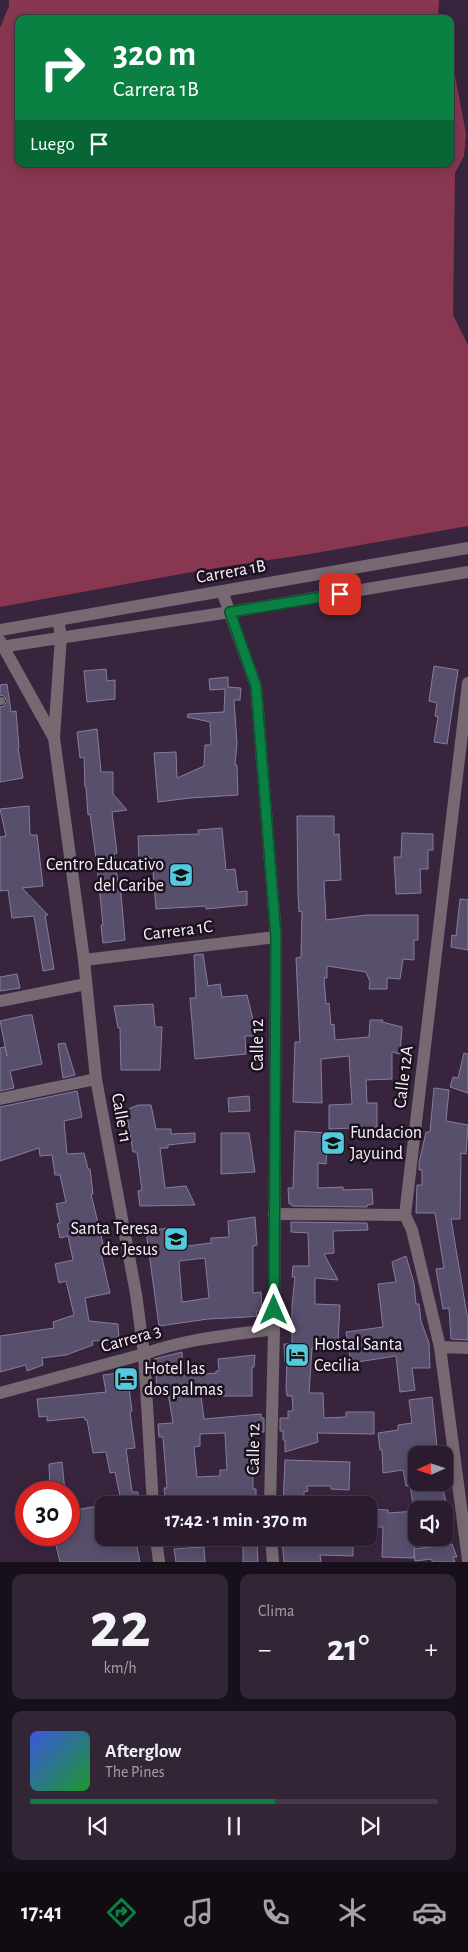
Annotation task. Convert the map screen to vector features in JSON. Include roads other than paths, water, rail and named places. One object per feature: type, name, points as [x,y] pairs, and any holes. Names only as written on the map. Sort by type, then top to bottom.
[{"type":"street","name":"Carrera 1B","points":[[0,630],[468,548]]},
{"type":"street","points":[[54,738],[1,644],[230,612],[468,572]]},
{"type":"street","name":"Calle 12","points":[[222,591],[256,686],[276,937],[274,1329],[270,1496]]},
{"type":"street","points":[[54,738],[61,636],[58,620]]},
{"type":"street","name":"Calle 12A","points":[[468,683],[405,1215],[412,1230],[440,1347],[468,1560]]},
{"type":"street","name":"Calle 11","points":[[54,738],[84,960],[96,1079],[136,1294],[144,1354],[152,1496]]},
{"type":"street","name":"Carrera 1C","points":[[84,960],[276,937]]},
{"type":"street","points":[[0,1001],[86,984]]},
{"type":"street","points":[[0,1099],[96,1079]]},
{"type":"street","points":[[274,1214],[405,1215]]},
{"type":"street","name":"Carrera 3","points":[[0,1393],[161,1348],[222,1336],[274,1329]]},
{"type":"street","points":[[440,1347],[468,1348]]},
{"type":"street","points":[[157,1546],[159,1562]]},
{"type":"street","points":[[272,1546],[273,1562]]},
{"type":"place","name":"Centro Educativo del Caribe","points":[[181,875]]},
{"type":"place","name":"Fundacion Jayuind","points":[[333,1143]]},
{"type":"place","name":"Santa Teresa de Jesus","points":[[176,1239]]},
{"type":"place","name":"Hostal Santa Cecilia","points":[[297,1355]]},
{"type":"place","name":"Hotel las dos palmas","points":[[126,1379]]}]
